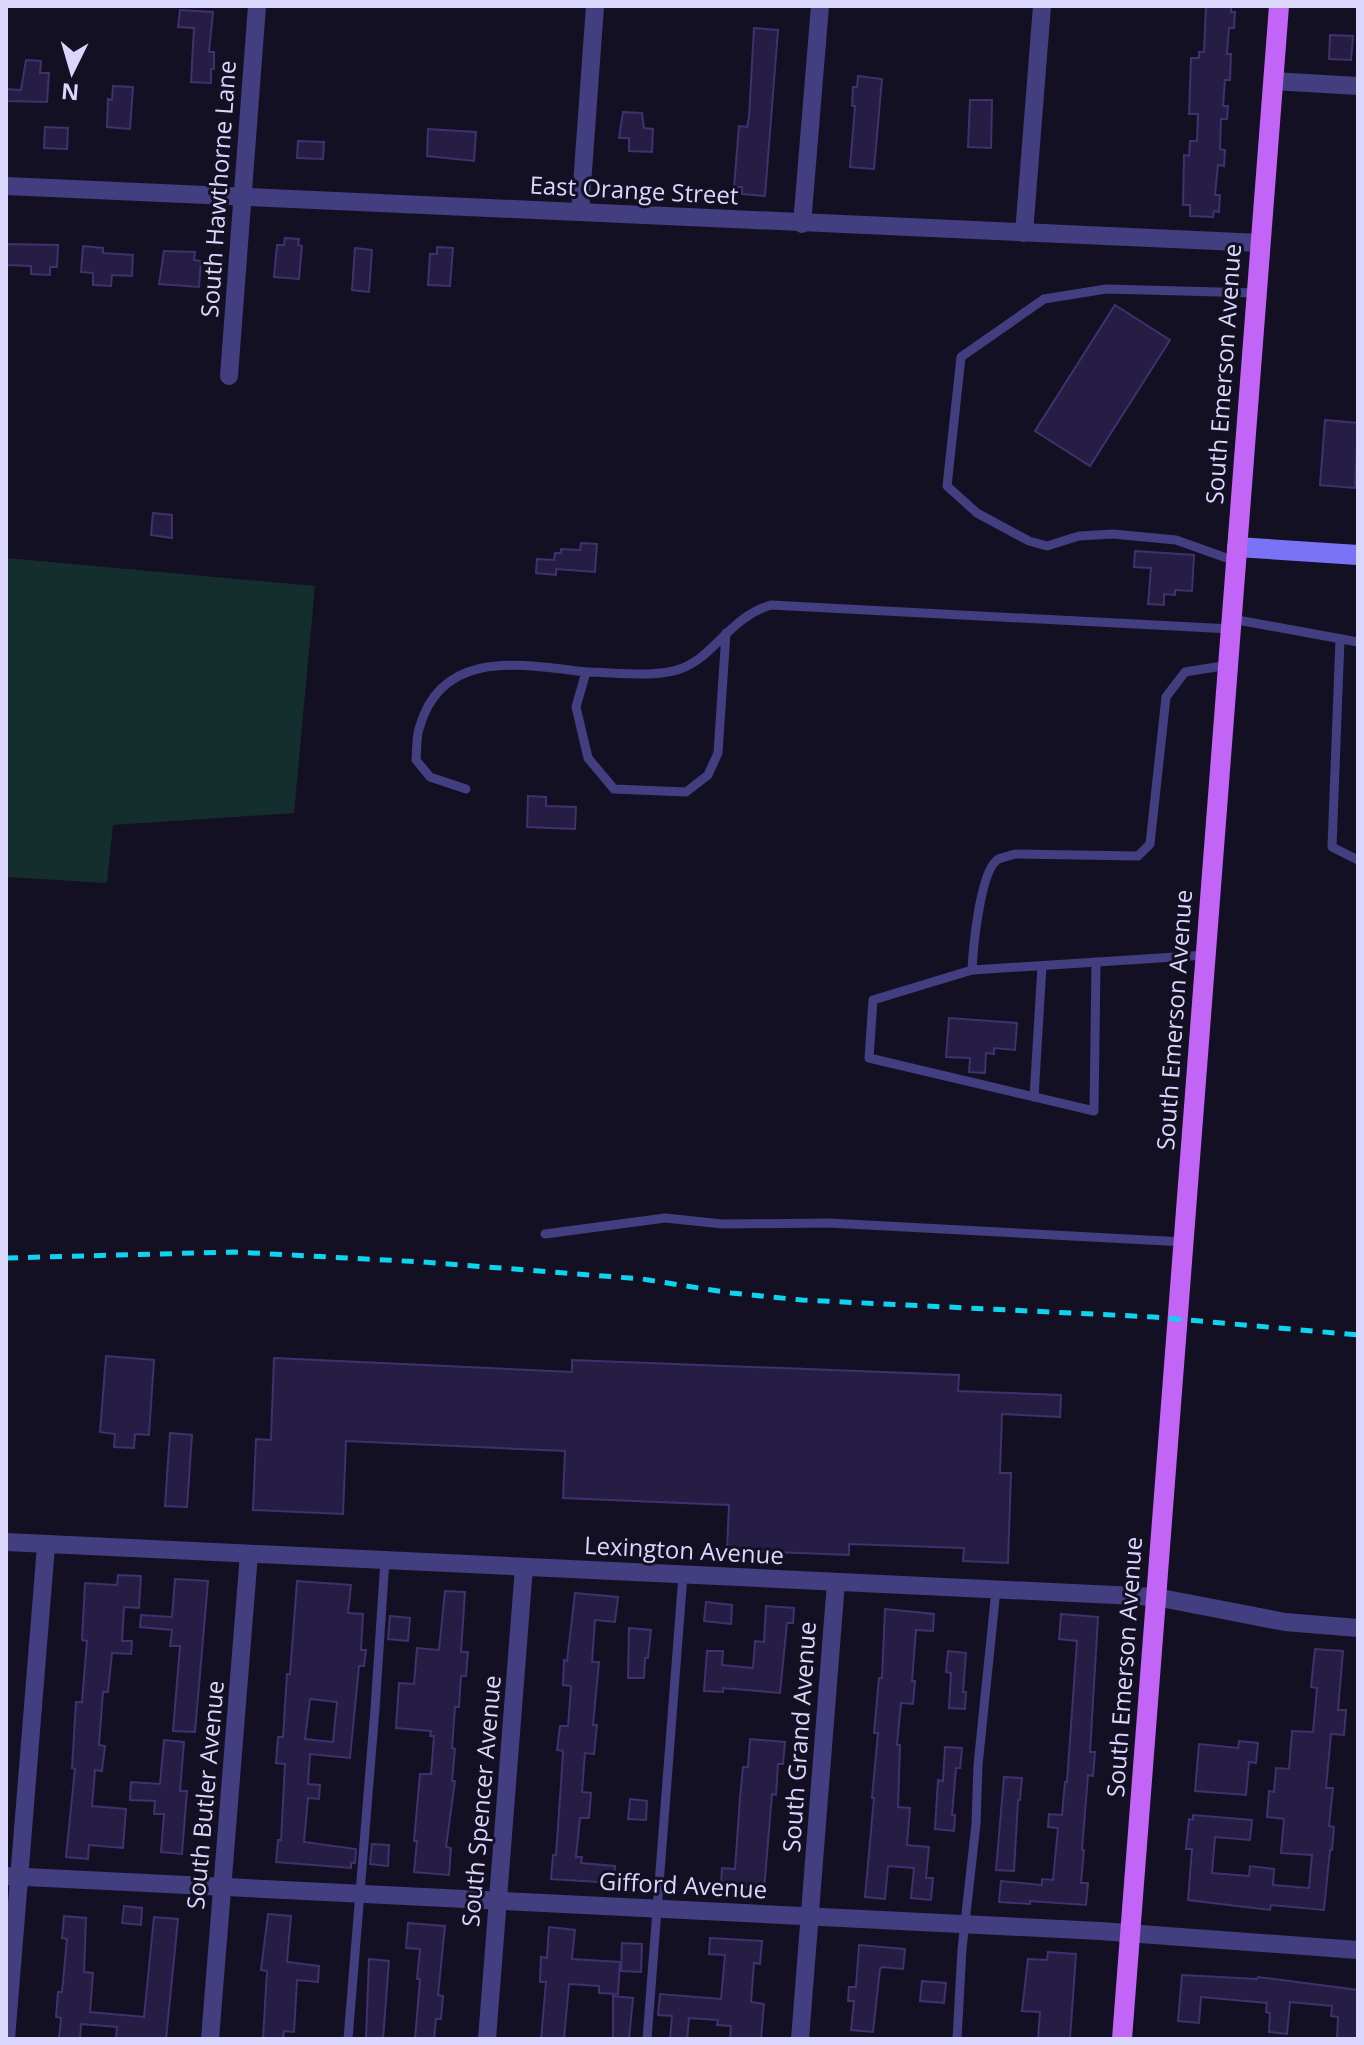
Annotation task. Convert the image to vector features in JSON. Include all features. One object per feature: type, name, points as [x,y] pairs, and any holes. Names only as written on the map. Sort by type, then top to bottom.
[{"type":"main road","name":"South Emerson Avenue","points":[[1122,2039],[1279,6]]},
{"type":"main road","points":[[1237,554],[1358,555]]},
{"type":"street","name":"South Hawthorne Lane","points":[[229,376],[257,6]]},
{"type":"street","points":[[580,212],[595,6]]},
{"type":"street","points":[[802,224],[820,6]]},
{"type":"street","points":[[1024,233],[1042,6]]},
{"type":"street","points":[[1273,81],[1358,86]]},
{"type":"street","name":"East Orange Street","points":[[6,186],[1261,243]]},
{"type":"street","name":"Lexington Avenue","points":[[6,1542],[1156,1597],[1285,1622],[1358,1628]]},
{"type":"street","points":[[6,2039],[13,1877],[46,1546]]},
{"type":"street","name":"South Butler Avenue","points":[[210,2039],[249,1554]]},
{"type":"street","name":"South Spencer Avenue","points":[[487,2039],[524,1567]]},
{"type":"street","name":"South Grand Avenue","points":[[800,2039],[836,1582]]},
{"type":"street","name":"Gifford Avenue","points":[[13,1877],[967,1924],[1358,1950]]},
{"type":"lane","points":[[1237,554],[1176,540],[1113,534],[1079,536],[1047,546],[1029,541],[977,513],[947,486],[961,357],[1044,299],[1106,289],[1257,293]]},
{"type":"lane","points":[[466,789],[430,777],[416,760],[418,729],[433,698],[453,677],[475,669],[509,663],[586,672],[679,670],[696,661],[753,611],[771,605],[1231,624],[1358,642]]},
{"type":"lane","points":[[586,672],[576,707],[588,758],[614,789],[686,792],[708,775],[718,753],[726,633]]},
{"type":"lane","points":[[1340,639],[1332,847],[1358,860]]},
{"type":"lane","points":[[972,970],[975,928],[988,873],[997,860],[1015,854],[1138,856],[1150,844],[1166,697],[1185,672],[1228,665]]},
{"type":"lane","points":[[1096,962],[1094,1111],[869,1058],[873,1000],[972,970],[1042,966],[1096,962],[1206,955]]},
{"type":"lane","points":[[1034,1097],[1042,966]]},
{"type":"lane","points":[[545,1234],[665,1218],[723,1224],[829,1223],[1184,1242]]},
{"type":"lane","points":[[348,2039],[385,1560]]},
{"type":"lane","points":[[647,2039],[683,1575]]},
{"type":"lane","points":[[957,2039],[962,1949],[967,1924],[978,1765],[996,1590]]},
{"type":"green space","points":[[6,558],[315,586],[294,813],[113,825],[107,883],[6,877]]},
{"type":"building","points":[[1206,6],[1231,6],[1231,12],[1235,12],[1234,28],[1229,28],[1227,54],[1231,54],[1230,80],[1225,80],[1223,106],[1228,106],[1227,119],[1221,119],[1220,149],[1225,150],[1224,166],[1218,165],[1215,195],[1220,195],[1219,212],[1214,211],[1213,217],[1190,216],[1190,205],[1183,205],[1184,155],[1189,156],[1190,141],[1197,141],[1198,114],[1189,114],[1191,58],[1199,58],[1199,52],[1204,52]]},
{"type":"building","points":[[180,10],[213,12],[209,52],[214,52],[211,83],[191,82],[194,28],[178,27]]},
{"type":"building","points":[[754,28],[778,30],[765,196],[742,194],[742,187],[734,187],[739,126],[747,127],[749,117]]},
{"type":"building","points":[[1330,35],[1353,36],[1351,60],[1329,59]]},
{"type":"building","points":[[26,60],[41,61],[40,73],[49,73],[47,102],[6,101],[6,89],[21,90]]},
{"type":"building","points":[[858,76],[882,79],[874,169],[850,167],[855,106],[852,106],[853,87],[857,87]]},
{"type":"building","points":[[113,86],[133,87],[130,129],[107,127],[108,99],[112,100]]},
{"type":"building","points":[[970,100],[992,100],[991,148],[968,147]]},
{"type":"building","points":[[623,112],[642,113],[644,128],[653,129],[652,152],[629,151],[629,138],[619,138]]},
{"type":"building","points":[[45,127],[68,128],[67,149],[44,148]]},
{"type":"building","points":[[428,129],[476,132],[474,161],[427,156]]},
{"type":"building","points":[[298,141],[324,142],[323,159],[297,158]]},
{"type":"building","points":[[285,238],[299,239],[298,245],[302,246],[299,279],[274,277],[277,245],[284,245]]},
{"type":"building","points":[[6,244],[58,245],[57,267],[50,267],[50,275],[31,274],[31,266],[6,265]]},
{"type":"building","points":[[83,246],[103,248],[103,253],[133,255],[132,276],[112,275],[111,286],[93,285],[93,273],[81,272]]},
{"type":"building","points":[[437,247],[453,248],[450,286],[428,285],[430,254],[437,254]]},
{"type":"building","points":[[355,248],[372,250],[369,292],[352,290]]},
{"type":"building","points":[[164,251],[195,252],[194,260],[201,261],[199,287],[159,284]]},
{"type":"building","points":[[1115,305],[1170,340],[1090,466],[1035,431]]},
{"type":"building","points":[[1325,420],[1358,423],[1355,488],[1320,485]]},
{"type":"building","points":[[153,513],[172,515],[172,538],[151,535]]},
{"type":"building","points":[[581,543],[597,544],[595,572],[556,569],[556,575],[536,573],[537,559],[554,560],[555,553],[561,553],[561,549],[580,550]]},
{"type":"building","points":[[1135,551],[1194,555],[1192,591],[1175,590],[1175,595],[1164,594],[1164,605],[1148,604],[1151,568],[1134,567]]},
{"type":"building","points":[[528,796],[546,797],[546,806],[576,807],[575,829],[527,827]]},
{"type":"building","points":[[949,1018],[1017,1023],[1015,1050],[994,1048],[994,1054],[986,1053],[985,1073],[969,1072],[970,1058],[946,1057]]},
{"type":"building","points":[[106,1356],[154,1360],[149,1435],[135,1434],[134,1448],[114,1447],[115,1434],[100,1432]]},
{"type":"building","points":[[274,1358],[572,1372],[572,1360],[959,1375],[958,1391],[1061,1395],[1060,1417],[1002,1414],[1000,1473],[1011,1473],[1008,1563],[963,1561],[964,1548],[849,1544],[849,1555],[727,1550],[729,1505],[563,1498],[565,1451],[346,1441],[343,1514],[253,1510],[256,1439],[271,1440]]},
{"type":"building","points":[[170,1433],[192,1435],[187,1507],[165,1506]]},
{"type":"building","points":[[118,1575],[141,1576],[139,1608],[124,1607],[122,1641],[132,1641],[131,1654],[112,1653],[108,1692],[103,1692],[99,1745],[105,1746],[102,1771],[95,1770],[92,1806],[126,1809],[123,1848],[89,1845],[88,1859],[66,1857],[75,1769],[72,1768],[76,1702],[82,1702],[87,1641],[82,1640],[85,1583],[117,1585]]},
{"type":"building","points":[[175,1579],[208,1581],[195,1732],[173,1731],[180,1646],[170,1646],[172,1630],[140,1627],[141,1615],[172,1617]]},
{"type":"building","points":[[297,1581],[351,1585],[348,1613],[363,1614],[361,1650],[366,1650],[364,1666],[359,1666],[350,1758],[310,1754],[308,1784],[320,1785],[319,1799],[308,1798],[304,1842],[356,1849],[355,1863],[351,1863],[351,1868],[276,1862],[278,1840],[281,1840],[285,1764],[276,1763],[278,1737],[283,1737],[287,1674],[290,1674]],"holes":[[[310,1699],[337,1702],[333,1742],[305,1739]]]},
{"type":"building","points":[[445,1591],[465,1592],[461,1652],[468,1652],[466,1676],[461,1676],[459,1707],[455,1707],[452,1781],[455,1781],[446,1847],[451,1848],[449,1875],[414,1872],[420,1774],[431,1774],[434,1736],[430,1736],[431,1731],[396,1728],[399,1683],[414,1684],[417,1648],[439,1650]]},
{"type":"building","points":[[575,1593],[618,1597],[615,1622],[595,1620],[592,1662],[599,1662],[593,1725],[597,1725],[594,1754],[585,1753],[582,1792],[591,1793],[589,1818],[580,1818],[576,1857],[582,1857],[581,1863],[615,1866],[614,1883],[551,1879],[553,1855],[556,1855],[563,1751],[557,1750],[560,1726],[568,1726],[571,1686],[563,1685],[564,1660],[567,1661]]},
{"type":"building","points":[[706,1602],[732,1605],[731,1624],[704,1621]]},
{"type":"building","points":[[766,1606],[794,1608],[793,1623],[787,1623],[780,1693],[723,1688],[723,1692],[704,1691],[707,1651],[723,1651],[722,1665],[753,1668],[755,1641],[764,1642]]},
{"type":"building","points":[[885,1609],[934,1614],[933,1631],[916,1630],[913,1704],[901,1703],[897,1745],[900,1745],[898,1807],[910,1808],[907,1845],[929,1847],[926,1878],[933,1878],[931,1900],[911,1898],[914,1868],[888,1866],[885,1899],[865,1897]]},
{"type":"building","points":[[1061,1614],[1098,1617],[1090,1752],[1095,1752],[1093,1776],[1088,1775],[1082,1850],[1081,1883],[1088,1883],[1086,1905],[999,1902],[1001,1881],[1042,1885],[1042,1879],[1053,1880],[1058,1828],[1048,1827],[1049,1814],[1062,1815],[1077,1641],[1059,1639]]},
{"type":"building","points":[[390,1616],[410,1618],[408,1641],[388,1639]]},
{"type":"building","points":[[629,1628],[651,1630],[644,1678],[628,1678]]},
{"type":"building","points":[[1315,1649],[1343,1651],[1338,1710],[1346,1710],[1344,1735],[1331,1734],[1326,1788],[1333,1788],[1329,1826],[1334,1827],[1324,1910],[1271,1905],[1270,1910],[1188,1900],[1192,1849],[1186,1849],[1189,1819],[1193,1820],[1193,1815],[1252,1820],[1250,1840],[1215,1837],[1212,1873],[1249,1876],[1250,1866],[1274,1869],[1273,1885],[1309,1888],[1312,1855],[1281,1853],[1284,1819],[1267,1817],[1269,1791],[1274,1792],[1276,1768],[1289,1769],[1292,1731],[1313,1732],[1317,1688],[1311,1687]]},
{"type":"building","points":[[948,1651],[966,1653],[965,1709],[949,1708],[951,1673],[946,1672]]},
{"type":"building","points":[[750,1739],[785,1742],[783,1764],[778,1764],[776,1795],[772,1794],[764,1890],[721,1884],[722,1868],[735,1869],[743,1767],[748,1767]]},
{"type":"building","points":[[164,1740],[184,1742],[180,1791],[187,1791],[182,1854],[161,1852],[164,1814],[154,1814],[155,1801],[130,1800],[131,1782],[160,1784]]},
{"type":"building","points":[[1239,1741],[1258,1743],[1256,1763],[1249,1762],[1246,1795],[1195,1791],[1199,1744],[1238,1748]]},
{"type":"building","points":[[945,1747],[962,1748],[960,1768],[956,1768],[952,1815],[955,1815],[954,1831],[935,1829],[938,1780],[943,1781]]},
{"type":"building","points":[[1004,1777],[1022,1778],[1014,1871],[996,1870]]},
{"type":"building","points":[[630,1799],[647,1801],[646,1820],[628,1819]]},
{"type":"building","points":[[372,1844],[389,1845],[388,1866],[370,1864]]},
{"type":"building","points":[[124,1906],[142,1908],[141,1925],[122,1923]]},
{"type":"building","points":[[268,1914],[291,1916],[287,1962],[319,1966],[318,1982],[297,1980],[294,2032],[284,2031],[283,2039],[263,2039],[267,1971],[261,1970]]},
{"type":"building","points":[[64,1916],[86,1918],[84,1972],[93,1973],[90,2012],[144,2017],[154,1917],[178,1919],[166,2039],[116,2039],[117,2027],[81,2024],[80,2039],[59,2039],[61,2018],[56,2017],[58,1992],[62,1992],[67,1939],[62,1938]]},
{"type":"building","points":[[408,1923],[445,1926],[438,1995],[443,1996],[441,2019],[436,2019],[434,2039],[415,2039],[420,1949],[406,1948]]},
{"type":"building","points":[[549,1927],[575,1930],[572,1959],[620,1962],[618,1994],[599,1993],[599,1986],[569,1984],[564,2039],[541,2039],[546,1982],[540,1982],[541,1957],[547,1958]]},
{"type":"building","points":[[710,1938],[762,1941],[760,1964],[754,1963],[751,2002],[764,2004],[761,2039],[730,2039],[731,2026],[717,2025],[718,2020],[689,2018],[687,2039],[670,2039],[672,2016],[658,2015],[660,1994],[721,1999],[725,1955],[709,1954]]},
{"type":"building","points":[[622,1943],[642,1944],[641,1972],[621,1971]]},
{"type":"building","points":[[859,1945],[905,1949],[903,1969],[880,1969],[873,2032],[851,2030],[854,2001],[848,2001],[849,1987],[856,1987]]},
{"type":"building","points":[[1048,1952],[1076,1954],[1070,2039],[1038,2039],[1040,2012],[1022,2011],[1028,1959],[1047,1960]]},
{"type":"building","points":[[369,1959],[389,1961],[383,2039],[366,2039]]},
{"type":"building","points":[[1182,1975],[1258,1977],[1358,1990],[1358,2039],[1337,2039],[1338,2017],[1331,2016],[1332,2006],[1290,2002],[1287,2034],[1269,2032],[1267,2003],[1201,1997],[1199,2023],[1178,2021]]},
{"type":"building","points":[[922,1981],[946,1983],[944,2003],[920,2001]]},
{"type":"building","points":[[613,1996],[633,1998],[629,2039],[613,2039]]},
{"type":"railway","points":[[6,1258],[234,1252],[423,1262],[642,1279],[802,1300],[1154,1317],[1358,1335]]}]
